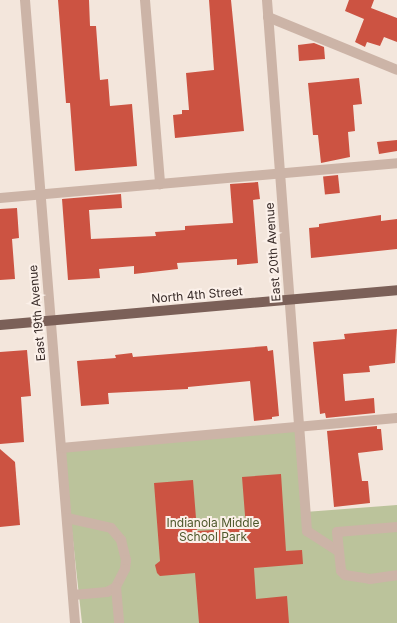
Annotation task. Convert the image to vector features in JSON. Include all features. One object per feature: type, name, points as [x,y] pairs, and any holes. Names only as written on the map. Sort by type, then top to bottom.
[{"type":"main road","name":"North 4th Street","points":[[0,325],[397,290]]},
{"type":"street","name":"East 19th Avenue","points":[[24,0],[75,623]]},
{"type":"street","points":[[145,0],[160,184]]},
{"type":"street","name":"East 20th Avenue","points":[[267,0],[290,300],[298,428],[307,531],[338,551]]},
{"type":"street","points":[[268,17],[397,70]]},
{"type":"street","points":[[0,198],[397,163]]},
{"type":"street","points":[[61,448],[397,418]]},
{"type":"street","points":[[66,518],[111,528],[122,540],[126,560],[125,569],[116,587],[120,623]]},
{"type":"street","points":[[397,527],[337,532],[341,571],[345,576],[370,579],[397,575]]},
{"type":"street","points":[[73,595],[107,592],[116,587]]},
{"type":"green space","name":"Indianola Middle School Park","points":[[298,429],[305,512],[397,505],[397,623],[82,623],[63,449]]},
{"type":"building","points":[[58,0],[89,0],[90,26],[96,26],[100,80],[108,79],[110,106],[132,104],[137,166],[75,171],[70,103],[66,103]]},
{"type":"building","points":[[209,0],[231,0],[244,131],[175,138],[173,115],[182,114],[182,110],[189,110],[186,73],[214,70]]},
{"type":"building","points":[[349,0],[374,0],[371,8],[397,18],[397,42],[384,37],[380,46],[367,42],[365,47],[355,42],[364,19],[345,11]]},
{"type":"building","points":[[314,43],[324,47],[325,59],[299,61],[298,45]]},
{"type":"building","points":[[359,78],[362,104],[353,105],[355,131],[348,132],[350,157],[321,163],[318,135],[313,135],[308,83]]},
{"type":"building","points":[[397,140],[397,151],[379,154],[377,142]]},
{"type":"building","points":[[338,175],[340,193],[325,194],[323,177]]},
{"type":"building","points":[[258,182],[260,199],[253,200],[258,263],[237,265],[237,259],[177,263],[178,269],[134,274],[134,266],[99,269],[100,278],[68,280],[62,199],[121,194],[122,208],[89,210],[91,239],[156,236],[155,232],[185,230],[185,226],[233,223],[230,184]]},
{"type":"building","points":[[17,208],[19,238],[12,239],[15,279],[0,280],[0,209]]},
{"type":"building","points":[[381,215],[381,221],[397,219],[397,249],[311,258],[309,228],[319,227],[319,224]]},
{"type":"building","points":[[397,329],[395,363],[369,366],[370,372],[343,374],[345,401],[374,398],[375,413],[326,418],[325,413],[320,414],[313,342],[345,339],[344,334]]},
{"type":"building","points":[[267,346],[268,351],[273,350],[279,416],[272,417],[272,419],[254,421],[250,381],[188,387],[188,389],[108,393],[109,404],[81,406],[77,361],[116,358],[115,355],[132,353],[133,357]]},
{"type":"building","points":[[27,350],[31,396],[21,397],[24,442],[0,444],[0,352]]},
{"type":"building","points":[[377,426],[377,429],[381,429],[383,450],[358,453],[362,481],[368,481],[370,503],[334,507],[327,431]]},
{"type":"building","points":[[0,449],[15,462],[20,525],[0,527]]},
{"type":"building","points":[[281,474],[286,551],[302,550],[303,564],[254,568],[256,599],[287,596],[289,623],[199,623],[195,573],[160,576],[157,573],[155,565],[160,561],[154,483],[193,480],[197,531],[246,528],[242,477]]}]
